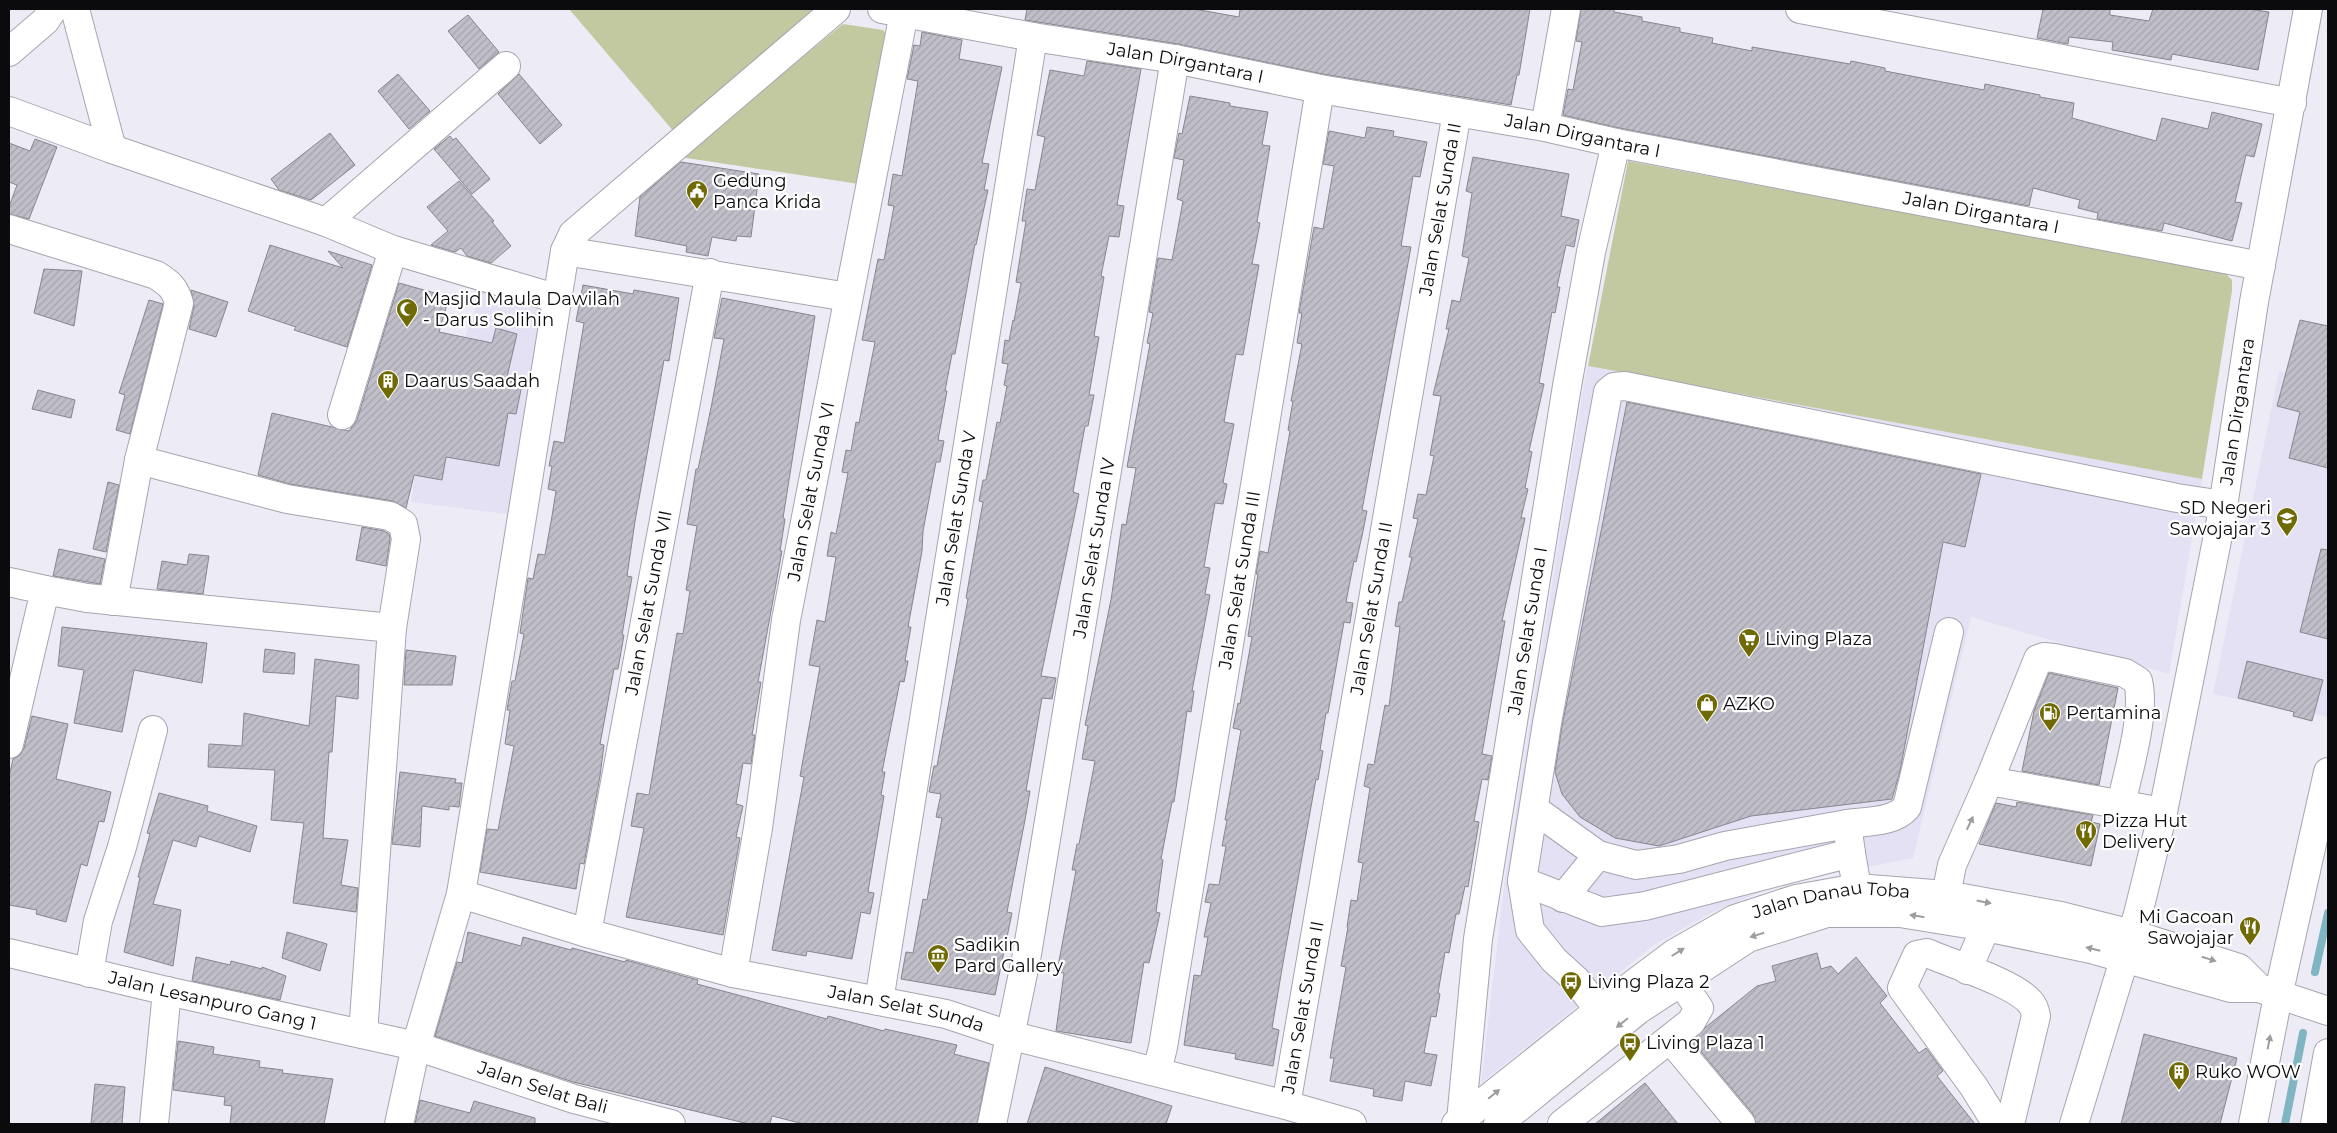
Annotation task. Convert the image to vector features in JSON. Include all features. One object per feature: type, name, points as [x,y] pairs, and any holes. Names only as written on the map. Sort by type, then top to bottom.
[{"type":"street","points":[[9,52],[45,21],[53,9]]},
{"type":"street","points":[[75,9],[112,149]]},
{"type":"street","points":[[399,1124],[416,1046],[460,894],[565,251],[573,234],[836,9]]},
{"type":"street","points":[[1545,127],[1566,9]]},
{"type":"street","points":[[1800,9],[2292,103]]},
{"type":"street","name":"Jalan Dirgantara","points":[[2074,1124],[2128,946],[2163,812],[2223,505],[2261,266],[2308,9]]},
{"type":"street","name":"Jalan Dirgantara I","points":[[893,11],[1034,37],[1174,59],[1320,89],[1545,127],[1616,143],[2261,266]]},
{"type":"street","name":"Jalan Selat Sunda VI","points":[[733,973],[758,828],[786,620],[848,297],[893,11]]},
{"type":"street","name":"Jalan Selat Sunda V","points":[[878,1001],[1034,37]]},
{"type":"street","name":"Jalan Selat Sunda IV","points":[[992,1124],[1008,1035],[1027,954],[1174,59]]},
{"type":"street","points":[[326,222],[506,66]]},
{"type":"street","name":"Jalan Selat Sunda III","points":[[1157,1071],[1163,1048],[1320,89]]},
{"type":"street","points":[[9,111],[112,149],[326,222],[393,250],[558,299]]},
{"type":"street","name":"Jalan Selat Sunda II","points":[[1286,1104],[1457,112]]},
{"type":"street","name":"Jalan Selat Sunda I","points":[[1458,1123],[1478,939],[1567,386],[1591,252],[1616,143]]},
{"type":"street","points":[[9,229],[156,275],[170,284],[176,291],[179,303],[139,460],[113,600]]},
{"type":"street","points":[[342,415],[393,250]]},
{"type":"street","points":[[565,251],[710,273],[848,297]]},
{"type":"street","name":"Jalan Selat Sunda VII","points":[[586,933],[710,273]]},
{"type":"street","points":[[1599,1010],[1576,980],[1554,960],[1530,930],[1522,881],[1608,392],[1614,387],[1625,386],[2177,498],[2223,505]]},
{"type":"street","points":[[139,460],[287,498],[390,516],[400,520],[403,524],[406,539],[392,628],[363,1034]]},
{"type":"street","points":[[9,582],[45,590],[113,600],[392,628]]},
{"type":"street","points":[[9,744],[45,590]]},
{"type":"street","points":[[1534,809],[1598,855],[1636,865],[1679,859],[1725,846],[1891,818],[1901,814],[1907,807],[1948,632]]},
{"type":"street","points":[[1946,894],[1952,865],[1989,781],[2038,659],[2044,657],[2054,658],[2125,673],[2138,681],[2141,696],[2138,718],[2121,805]]},
{"type":"street","points":[[90,974],[98,922],[122,847],[153,730]]},
{"type":"street","points":[[2253,1124],[2276,994],[2328,772]]},
{"type":"street","points":[[1989,781],[2163,812]]},
{"type":"street","points":[[1847,824],[1858,888]]},
{"type":"street","points":[[1522,881],[1602,912],[1646,906],[1851,853]]},
{"type":"street","points":[[1563,898],[1598,855]]},
{"type":"street","name":"Jalan Danau Toba","points":[[1458,1123],[1599,1010],[1675,953],[1735,919],[1796,899],[1858,888],[1946,894],[2061,916],[2231,988],[2276,994],[2328,1012]]},
{"type":"street","name":"Jalan Selat Sunda","points":[[460,894],[586,933],[733,973],[946,1014],[1008,1035],[1286,1104],[1352,1124]]},
{"type":"street","name":"Jalan Danau Toba","points":[[1498,1124],[1638,1010],[1748,938],[1827,913],[1900,913],[1986,927],[2128,946]]},
{"type":"street","points":[[1967,970],[1986,927]]},
{"type":"street","name":"Jalan Lesanpuro Gang 1","points":[[9,953],[90,974],[416,1046]]},
{"type":"street","points":[[1997,1124],[1974,1087],[1902,988],[1917,955],[1927,953],[2006,986],[2028,1000],[2033,1007],[2036,1016],[2010,1124]]},
{"type":"street","points":[[1562,1124],[1691,1022],[1699,1008],[1681,982]]},
{"type":"street","points":[[154,1124],[167,991]]},
{"type":"street","points":[[1670,1039],[1741,1124]]},
{"type":"street","name":"Jalan Selat Bali","points":[[416,1046],[574,1098],[671,1124]]},
{"type":"street","points":[[2316,1124],[2328,1053]]},
{"type":"shaded area","points":[[482,290],[539,310],[541,319],[514,515],[411,502],[427,374],[453,371]]},
{"type":"shaded area","points":[[1587,366],[2202,479],[2169,674],[1971,617],[1913,858],[1780,884],[1711,913],[1654,945],[1481,1083],[1505,878]]},
{"type":"shaded area","name":"SD Negeri Sawojajar 3","points":[[2279,371],[2328,380],[2328,717],[2213,694]]},
{"type":"green space","points":[[569,9],[819,9],[675,133]]},
{"type":"green space","points":[[843,24],[883,30],[886,34],[859,184],[680,157]]},
{"type":"green space","points":[[1628,161],[2224,272],[2232,280],[2232,291],[2202,479],[1588,366]]},
{"type":"building","points":[[1027,9],[1194,9],[1239,17],[1240,9],[1530,9],[1519,75],[1517,75],[1511,105],[1323,74],[1178,44],[1025,20]]},
{"type":"building","points":[[1581,9],[1614,9],[1614,12],[1642,17],[1642,21],[1680,28],[1680,32],[1713,38],[1712,43],[1752,51],[1752,47],[1850,64],[1851,61],[1885,68],[1885,71],[1984,90],[1985,84],[2040,95],[2040,97],[2074,103],[2072,118],[2156,141],[2162,118],[2208,129],[2212,112],[2262,124],[2254,157],[2246,155],[2235,202],[2242,203],[2232,241],[2164,223],[2162,231],[2097,219],[2098,213],[2078,208],[2080,200],[2033,188],[2029,206],[1619,128],[1563,115],[1568,89],[1573,90],[1582,42],[1576,41]]},
{"type":"building","points":[[2043,9],[2110,9],[2110,15],[2149,21],[2153,9],[2249,9],[2269,12],[2258,70],[2172,54],[2171,60],[2112,50],[2113,42],[2069,37],[2068,44],[2037,38]]},
{"type":"building","points":[[468,15],[499,52],[479,69],[448,31]]},
{"type":"building","points":[[922,32],[962,40],[959,59],[1002,67],[982,163],[989,164],[984,190],[988,190],[975,244],[955,354],[952,354],[945,391],[947,391],[938,440],[944,441],[940,462],[936,462],[923,531],[922,551],[908,627],[911,627],[905,661],[908,661],[904,682],[900,681],[882,772],[885,772],[881,795],[884,796],[868,892],[874,893],[870,914],[861,912],[852,959],[807,951],[806,956],[772,950],[804,777],[800,776],[820,667],[809,665],[817,620],[825,622],[836,557],[827,556],[831,532],[836,534],[848,473],[842,472],[846,450],[851,451],[856,422],[859,423],[875,342],[862,340],[878,259],[884,260],[894,206],[888,205],[893,174],[902,176],[918,81],[907,79],[914,45],[920,46]]},
{"type":"building","points":[[1087,61],[1141,69],[1117,205],[1124,206],[1119,237],[1109,236],[1101,276],[1104,277],[1094,336],[1099,337],[1089,395],[1094,395],[1088,426],[1085,426],[1073,492],[1079,494],[1041,676],[1056,678],[1052,699],[1042,698],[1026,791],[1030,791],[1007,912],[1012,913],[995,995],[901,979],[906,952],[913,953],[923,899],[927,900],[942,818],[936,817],[941,794],[929,792],[934,766],[937,766],[968,599],[966,598],[983,502],[979,501],[983,480],[986,480],[997,422],[1000,423],[1007,386],[1004,385],[1008,364],[1002,363],[1005,340],[1009,341],[1021,283],[1016,282],[1026,221],[1022,221],[1027,189],[1035,190],[1045,137],[1037,135],[1050,70],[1084,76]]},
{"type":"building","points":[[398,74],[430,111],[409,129],[378,91]]},
{"type":"building","points":[[519,74],[562,125],[540,144],[498,94]]},
{"type":"building","points":[[1190,96],[1230,103],[1230,106],[1268,112],[1262,145],[1270,146],[1257,222],[1260,223],[1252,264],[1259,265],[1243,355],[1236,354],[1224,422],[1234,424],[1223,483],[1227,484],[1223,504],[1215,503],[1204,567],[1210,568],[1205,594],[1210,595],[1192,691],[1194,691],[1191,712],[1187,711],[1174,802],[1172,802],[1161,859],[1163,860],[1156,912],[1160,913],[1149,963],[1144,962],[1131,1043],[1056,1031],[1064,973],[1057,972],[1076,870],[1072,870],[1095,761],[1082,759],[1088,726],[1085,725],[1111,600],[1122,524],[1126,525],[1136,468],[1127,467],[1150,344],[1147,343],[1153,313],[1149,312],[1158,258],[1172,260],[1183,201],[1177,199],[1184,160],[1174,158],[1179,133],[1182,134]]},
{"type":"building","points":[[1367,127],[1394,131],[1393,136],[1427,142],[1420,177],[1413,176],[1401,246],[1411,247],[1362,510],[1367,511],[1346,602],[1353,603],[1350,623],[1344,622],[1328,713],[1326,713],[1320,750],[1323,751],[1318,780],[1316,779],[1272,1028],[1279,1030],[1273,1066],[1235,1059],[1236,1054],[1184,1045],[1194,975],[1201,976],[1208,937],[1204,937],[1211,903],[1205,902],[1209,884],[1219,885],[1226,846],[1222,846],[1227,820],[1225,820],[1241,730],[1233,728],[1238,703],[1240,704],[1252,637],[1248,636],[1260,551],[1268,553],[1290,431],[1288,430],[1293,401],[1291,401],[1302,344],[1297,343],[1302,313],[1299,313],[1314,227],[1323,229],[1334,166],[1323,164],[1329,131],[1365,138]]},
{"type":"building","points":[[330,133],[355,165],[311,200],[279,190],[271,179]]},
{"type":"building","points":[[450,136],[453,140],[456,138],[490,179],[472,194],[434,149]]},
{"type":"building","points":[[35,139],[57,147],[29,219],[9,214],[9,207],[17,185],[9,182],[9,143],[30,151]]},
{"type":"building","points":[[1473,157],[1569,174],[1561,216],[1579,220],[1574,247],[1566,245],[1557,287],[1560,287],[1555,313],[1552,312],[1539,383],[1544,384],[1529,451],[1532,452],[1525,488],[1528,489],[1521,518],[1525,518],[1502,621],[1505,621],[1482,754],[1492,756],[1488,780],[1482,779],[1474,821],[1479,822],[1468,887],[1465,886],[1459,914],[1456,914],[1449,953],[1445,952],[1436,1017],[1431,1016],[1424,1053],[1437,1055],[1431,1086],[1405,1081],[1402,1101],[1373,1096],[1374,1089],[1330,1081],[1334,1058],[1330,1058],[1346,967],[1341,966],[1351,900],[1357,901],[1363,863],[1358,862],[1370,788],[1364,786],[1368,764],[1374,765],[1385,705],[1389,706],[1400,627],[1395,626],[1399,602],[1402,602],[1412,557],[1409,557],[1418,519],[1413,518],[1418,494],[1426,495],[1434,456],[1430,455],[1441,396],[1433,395],[1449,329],[1446,329],[1452,300],[1460,302],[1469,258],[1462,256],[1472,193],[1466,191]]},
{"type":"building","name":"Gedung Panca Krida","points":[[681,162],[759,174],[751,237],[737,236],[736,241],[712,237],[708,256],[686,252],[687,246],[635,236],[640,197]]},
{"type":"building","points":[[459,181],[494,221],[492,222],[511,246],[491,263],[467,256],[461,248],[455,252],[431,245],[448,231],[427,207]]},
{"type":"building","points":[[270,245],[343,268],[328,251],[372,265],[347,347],[294,330],[296,327],[248,311]]},
{"type":"building","points":[[44,269],[82,271],[74,326],[34,313]]},
{"type":"building","points":[[399,283],[449,297],[439,332],[492,343],[496,328],[517,334],[507,377],[523,380],[516,414],[508,413],[499,466],[446,457],[442,480],[414,475],[406,508],[393,501],[290,484],[258,475],[272,413],[349,431],[357,420]]},
{"type":"building","points":[[583,285],[633,294],[634,290],[679,298],[669,361],[664,360],[635,521],[627,576],[632,577],[622,635],[624,635],[618,669],[614,669],[600,744],[604,745],[600,776],[584,864],[580,863],[576,889],[480,872],[487,829],[498,830],[514,746],[505,744],[510,710],[507,710],[524,634],[520,633],[528,578],[533,579],[538,554],[545,555],[552,516],[556,491],[548,489],[552,466],[549,466],[554,441],[564,443],[584,323],[576,321]]},
{"type":"building","points":[[191,290],[228,302],[216,337],[189,329],[194,306]]},
{"type":"building","points":[[722,298],[815,316],[783,518],[785,519],[780,551],[782,551],[758,682],[761,682],[752,735],[755,735],[751,764],[743,763],[736,804],[743,806],[736,837],[740,838],[723,935],[626,917],[644,828],[631,826],[637,793],[649,795],[677,633],[683,634],[690,591],[686,590],[697,526],[687,524],[696,469],[698,469],[724,339],[714,338]]},
{"type":"building","points":[[149,300],[163,304],[130,434],[116,430],[125,395],[119,393]]},
{"type":"building","points":[[2300,320],[2328,326],[2328,468],[2289,458],[2300,412],[2277,406]]},
{"type":"building","points":[[38,390],[75,400],[71,418],[32,409]]},
{"type":"building","name":"Living Plaza","points":[[1627,402],[1981,474],[1965,547],[1943,542],[1900,771],[1892,799],[1751,816],[1659,846],[1615,838],[1580,817],[1562,794],[1555,772],[1562,726]]},
{"type":"building","points":[[108,482],[119,485],[106,552],[93,549]]},
{"type":"building","points":[[362,527],[384,531],[389,534],[386,566],[356,560]]},
{"type":"building","points":[[59,549],[105,559],[100,584],[53,576]]},
{"type":"building","points":[[2321,549],[2328,550],[2328,639],[2300,632]]},
{"type":"building","points":[[189,554],[209,556],[203,594],[157,589],[162,561],[187,565]]},
{"type":"building","points":[[62,627],[207,643],[202,683],[134,670],[122,732],[74,723],[84,670],[58,666]]},
{"type":"building","points":[[265,649],[295,653],[294,674],[263,672]]},
{"type":"building","points":[[406,650],[456,656],[452,685],[404,685]]},
{"type":"building","points":[[315,659],[359,665],[358,699],[336,696],[332,752],[329,752],[323,838],[348,840],[341,885],[358,888],[356,912],[293,903],[304,823],[271,820],[275,770],[208,767],[209,744],[242,746],[244,713],[309,726]]},
{"type":"building","points":[[2247,661],[2323,680],[2312,721],[2293,716],[2294,712],[2238,698]]},
{"type":"building","points":[[2049,673],[2118,688],[2099,785],[2022,771],[2034,711]]},
{"type":"building","points":[[32,716],[68,724],[56,779],[111,792],[104,822],[99,821],[87,866],[81,864],[66,922],[36,914],[37,910],[9,905],[9,777],[13,759],[20,755],[24,748]]},
{"type":"building","points":[[400,772],[456,779],[455,783],[462,783],[459,807],[449,806],[449,810],[422,806],[420,847],[392,844]]},
{"type":"building","points":[[159,793],[208,806],[207,811],[257,826],[250,852],[199,836],[196,847],[173,840],[153,904],[181,910],[173,966],[124,952],[140,877],[138,877],[150,834],[147,833]]},
{"type":"building","points":[[2017,802],[2093,815],[2091,822],[2100,824],[2091,866],[1979,844],[1996,803],[2016,807]]},
{"type":"building","points":[[287,932],[327,944],[320,971],[282,958]]},
{"type":"building","points":[[468,932],[521,946],[523,937],[571,950],[572,948],[625,962],[626,960],[698,980],[697,984],[827,1019],[828,1016],[884,1031],[885,1029],[957,1045],[954,1054],[989,1063],[977,1124],[804,1124],[772,1116],[770,1124],[749,1124],[573,1082],[435,1036],[457,962],[462,963]]},
{"type":"building","points":[[1817,953],[1821,969],[1831,966],[1838,974],[1856,957],[1887,996],[1880,1003],[1919,1053],[1926,1048],[1943,1071],[1937,1076],[1975,1124],[1756,1124],[1753,1114],[1692,1041],[1706,1027],[1757,986],[1776,981],[1772,966]]},
{"type":"building","points":[[196,957],[230,965],[231,961],[262,969],[262,967],[286,976],[280,1000],[192,981]]},
{"type":"building","name":"Ruko WOW","points":[[2144,1034],[2237,1058],[2220,1124],[2121,1124]]},
{"type":"building","points":[[178,1041],[214,1047],[213,1054],[260,1061],[259,1067],[283,1070],[282,1073],[333,1079],[324,1124],[230,1124],[232,1106],[224,1105],[225,1097],[173,1090]]},
{"type":"building","points":[[1045,1067],[1172,1106],[1166,1124],[1027,1124]]},
{"type":"building","points":[[1645,1083],[1678,1124],[1595,1124]]},
{"type":"building","points":[[95,1084],[125,1087],[122,1124],[91,1124]]},
{"type":"building","points":[[420,1100],[470,1113],[474,1101],[535,1118],[535,1124],[415,1124]]},
{"type":"waterway","points":[[2315,972],[2328,913]]},
{"type":"waterway","points":[[2285,1124],[2303,1033]]},
{"type":"place","name":"Gedung Panca Krida","points":[[697,210]]},
{"type":"place","name":"Masjid Maula Dawilah - Darus Solihin","points":[[407,328]]},
{"type":"place","name":"Daarus Saadah","points":[[388,400]]},
{"type":"place","name":"SD Negeri Sawojajar 3","points":[[2287,537]]},
{"type":"place","name":"Living Plaza","points":[[1749,658]]},
{"type":"place","name":"AZKO","points":[[1707,723]]},
{"type":"place","name":"Pertamina","points":[[2050,732]]},
{"type":"place","name":"Pizza Hut Delivery","points":[[2086,850]]},
{"type":"place","name":"Mi Gacoan Sawojajar","points":[[2250,946]]},
{"type":"place","name":"Sadikin Pard Gallery","points":[[938,974]]},
{"type":"place","name":"Living Plaza 2","points":[[1571,1001]]},
{"type":"place","name":"Living Plaza 1","points":[[1630,1062]]},
{"type":"place","name":"Ruko WOW","points":[[2179,1091]]}]
